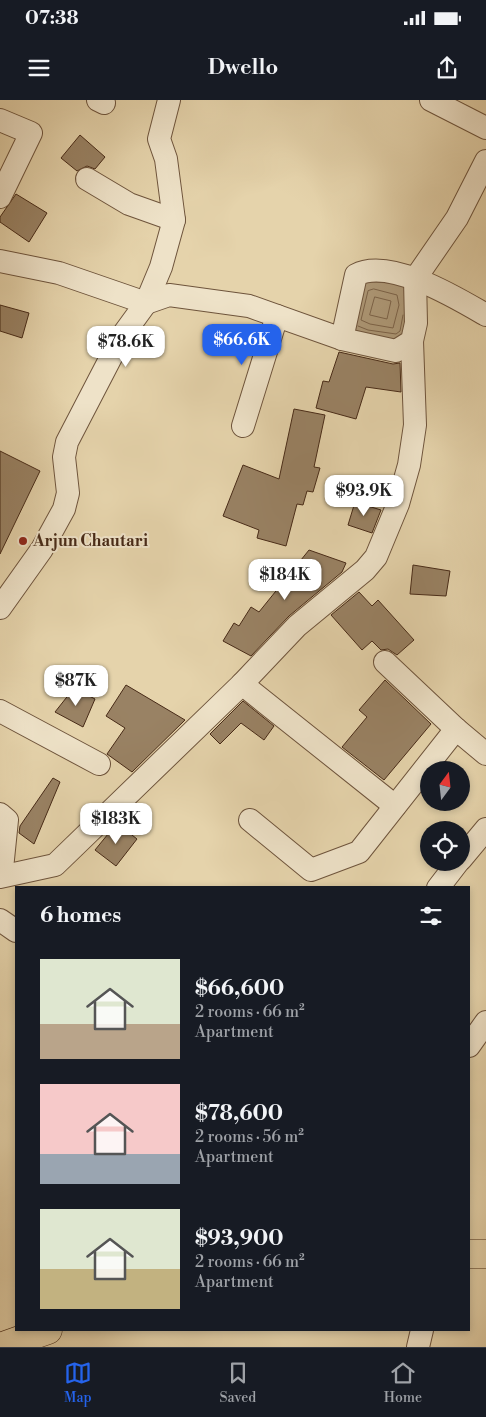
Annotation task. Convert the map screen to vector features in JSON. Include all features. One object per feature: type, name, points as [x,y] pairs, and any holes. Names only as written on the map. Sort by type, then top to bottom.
[{"type":"main road","points":[[470,1254],[486,1254]]},
{"type":"main road","points":[[0,1346],[45,1331]]},
{"type":"street","points":[[0,608],[42,549],[64,509],[68,493],[64,457],[67,442],[122,336],[146,303],[161,267],[174,220],[166,159],[159,138],[170,100]]},
{"type":"street","points":[[431,100],[486,128]]},
{"type":"street","points":[[0,120],[31,133],[0,197]]},
{"type":"street","points":[[0,877],[55,865],[242,684],[297,626],[365,570],[376,557],[398,504],[409,465],[415,425],[412,341],[416,323],[415,279],[457,218],[486,161]]},
{"type":"street","points":[[87,179],[129,204],[174,220]]},
{"type":"street","points":[[0,261],[59,274],[146,303],[169,295],[249,306],[342,339],[396,351],[412,341]]},
{"type":"street","points":[[342,339],[356,275],[364,271],[373,270],[415,279],[457,298],[486,316]]},
{"type":"street","points":[[243,426],[277,316]]},
{"type":"street","points":[[385,662],[456,729],[486,754]]},
{"type":"street","points":[[242,684],[395,806]]},
{"type":"street","points":[[0,711],[99,764]]},
{"type":"street","points":[[250,820],[311,870],[359,852],[456,729]]},
{"type":"street","points":[[0,814],[8,820],[2,869],[0,872]]},
{"type":"street","points":[[470,848],[486,829]]},
{"type":"street","points":[[440,886],[451,871]]},
{"type":"street","points":[[0,920],[15,930]]},
{"type":"street","points":[[470,1045],[486,1022]]},
{"type":"street","points":[[418,1347],[422,1331]]},
{"type":"water","points":[[359,281],[405,284],[408,297],[408,312],[405,327],[399,340],[366,335],[351,328]]},
{"type":"building","points":[[80,135],[105,157],[95,169],[87,166],[77,171],[61,158]]},
{"type":"building","points":[[16,194],[47,213],[29,242],[0,222],[0,217]]},
{"type":"building","points":[[0,305],[29,313],[22,338],[0,331]]},
{"type":"building","points":[[339,352],[393,364],[400,363],[401,392],[366,387],[356,419],[316,408],[323,381],[329,382]]},
{"type":"building","points":[[294,409],[325,415],[314,467],[320,468],[313,492],[307,491],[303,505],[297,504],[286,546],[257,538],[259,530],[223,516],[243,465],[279,479]]},
{"type":"building","points":[[0,451],[40,471],[0,554]]},
{"type":"building","points":[[355,502],[381,510],[372,533],[348,525]]},
{"type":"building","points":[[309,550],[346,563],[342,572],[289,616],[251,656],[223,641],[234,623],[239,626],[251,607],[259,612]]},
{"type":"building","points":[[413,565],[450,571],[446,596],[410,594]]},
{"type":"building","points":[[359,592],[372,606],[378,600],[414,640],[397,655],[388,649],[381,650],[372,641],[362,650],[331,615]]},
{"type":"building","points":[[385,680],[431,724],[384,780],[342,747],[367,717],[359,710]]},
{"type":"building","points":[[126,685],[185,720],[132,772],[107,754],[125,728],[106,716]]},
{"type":"building","points":[[74,688],[95,699],[83,727],[55,712]]},
{"type":"building","points":[[243,701],[274,726],[264,740],[241,723],[220,744],[210,734]]},
{"type":"building","points":[[53,778],[60,782],[34,844],[19,833],[20,826]]},
{"type":"building","points":[[117,823],[137,839],[116,866],[95,850]]},
{"type":"place","name":"Arjun Chautari","points":[[23,541]]}]
